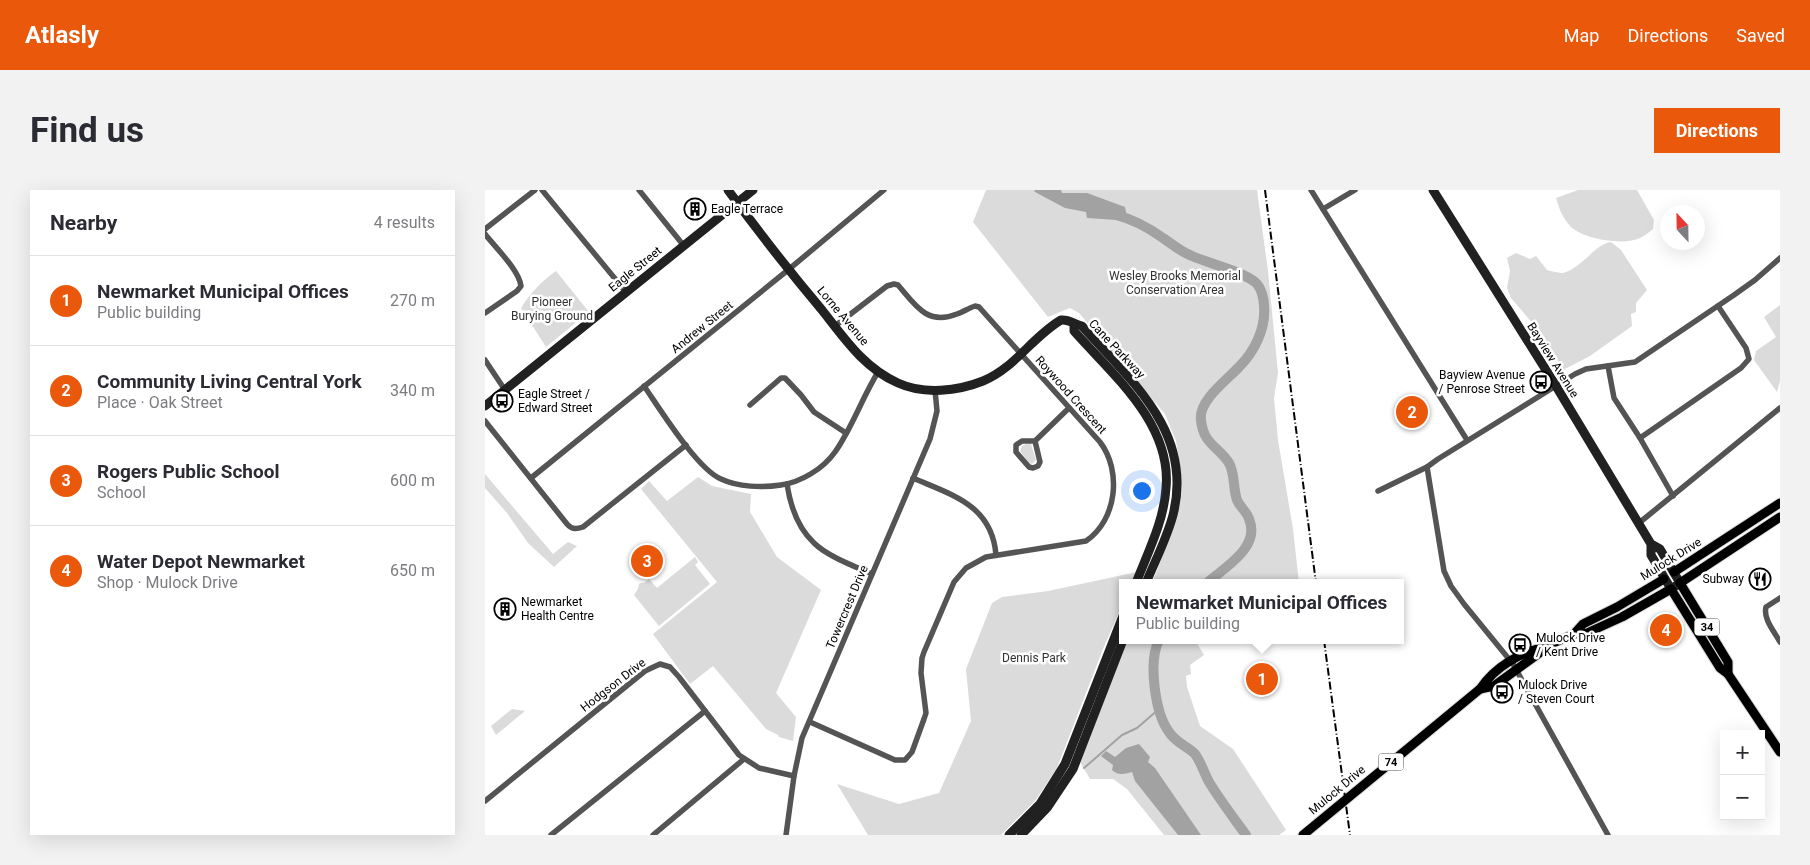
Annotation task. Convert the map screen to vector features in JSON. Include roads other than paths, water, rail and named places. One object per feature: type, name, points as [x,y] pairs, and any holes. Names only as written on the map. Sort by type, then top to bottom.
[{"type":"main road","name":"Lorne Avenue","points":[[728,190],[788,270],[857,354],[878,372],[899,384],[935,390],[970,386],[985,380],[1012,364],[1061,320],[1068,320],[1074,324]]},
{"type":"main road","name":"Eagle Street","points":[[485,406],[753,190]]},
{"type":"main road","name":"Bayview Avenue","points":[[1433,190],[1639,523],[1651,544],[1651,555],[1671,589]]},
{"type":"main road","name":"Cane Parkway","points":[[1138,579],[1158,527],[1166,488],[1166,469],[1156,431],[1147,415],[1136,400],[1074,331],[1074,324],[1082,326],[1151,404],[1164,426],[1172,449],[1177,494],[1172,516],[1148,579]]},
{"type":"main road","name":"Mulock Drive","points":[[1574,634],[1583,624],[1617,608],[1780,503]]},
{"type":"main road","name":"Mulock Drive","points":[[1303,835],[1480,689],[1488,678],[1510,661],[1531,650],[1546,647],[1574,634],[1593,631],[1622,617],[1671,589],[1780,517]]},
{"type":"main road","name":"Bayview Avenue","points":[[1651,544],[1660,548],[1680,583]]},
{"type":"main road","name":"34","points":[[1680,583],[1729,662],[1729,674]]},
{"type":"main road","name":"34","points":[[1671,589],[1720,668],[1729,674],[1780,752]]},
{"type":"main road","points":[[1009,835],[1040,804],[1065,764],[1119,626]]},
{"type":"main road","points":[[1021,835],[1047,808],[1073,769],[1121,644]]},
{"type":"main road","name":"Mulock Drive","points":[[1480,689],[1494,686],[1546,647]]},
{"type":"street","points":[[485,229],[535,190]]},
{"type":"street","points":[[541,190],[626,292]]},
{"type":"street","points":[[639,190],[684,246]]},
{"type":"street","name":"Andrew Street","points":[[531,478],[884,190]]},
{"type":"street","points":[[1311,190],[1467,440]]},
{"type":"street","points":[[1323,209],[1355,190]]},
{"type":"street","points":[[485,234],[514,270],[520,279],[521,286],[517,291],[485,313]]},
{"type":"street","points":[[1378,491],[1427,467],[1467,440],[1586,369],[1635,362],[1755,280],[1780,258]]},
{"type":"street","name":"Roywood Crescent","points":[[810,722],[895,760],[902,761],[909,756],[925,719],[921,658],[949,591],[959,575],[979,560],[1080,543],[1095,534],[1105,521],[1111,501],[1114,474],[1111,463],[1100,442],[979,307],[975,306],[950,316],[932,317],[919,310],[898,285],[895,284],[887,286],[835,326]]},
{"type":"street","points":[[1640,438],[1741,368],[1749,359],[1746,348],[1718,306]]},
{"type":"street","points":[[485,360],[505,390]]},
{"type":"street","points":[[1608,366],[1614,398],[1640,438],[1673,496]]},
{"type":"street","points":[[644,386],[695,457],[711,473],[720,479],[746,485],[764,486],[787,484],[819,468],[835,452],[878,372]]},
{"type":"street","points":[[750,405],[781,378],[785,378],[801,394],[814,412],[846,433]]},
{"type":"street","name":"Towercrest Drive","points":[[786,835],[800,745],[934,427],[937,411],[935,390]]},
{"type":"street","points":[[1035,441],[1040,462],[1038,466],[1033,468],[1028,466],[1015,449],[1019,442],[1035,441],[1069,408]]},
{"type":"street","points":[[1639,523],[1780,408]]},
{"type":"street","points":[[485,421],[567,524],[577,529],[583,527],[686,445]]},
{"type":"street","points":[[1427,467],[1444,570],[1451,586],[1463,604],[1516,669],[1608,835]]},
{"type":"street","points":[[913,478],[961,498],[977,511],[986,523],[996,556]]},
{"type":"street","points":[[787,484],[790,502],[800,525],[813,543],[842,561],[872,574]]},
{"type":"street","points":[[1780,598],[1766,607],[1765,613],[1780,642]]},
{"type":"street","name":"Hodgson Drive","points":[[485,801],[653,666],[660,664],[670,668],[739,755],[766,770],[794,776]]},
{"type":"street","points":[[551,835],[705,711]]},
{"type":"street","points":[[653,835],[744,759]]},
{"type":"waterway","points":[[1116,215],[1146,227],[1188,254],[1249,278],[1257,284],[1263,296],[1263,323],[1258,339],[1245,361],[1214,391],[1201,413],[1202,428],[1205,435],[1231,467],[1237,500],[1248,516],[1251,529],[1250,539],[1239,556],[1212,579]]},
{"type":"waterway","points":[[1158,644],[1154,661],[1155,687],[1164,723],[1175,739],[1195,754],[1213,789],[1246,835]]},
{"type":"waterway","points":[[1084,768],[1122,735],[1137,728],[1159,709]]},
{"type":"railway","points":[[1265,190],[1315,579]]},
{"type":"railway","points":[[1325,644],[1350,835]]},
{"type":"place","name":"Eagle Terrace","points":[[695,209]]},
{"type":"place","name":"Bayview Avenue / Penrose Street","points":[[1541,382]]},
{"type":"place","name":"Eagle Street / Edward Street","points":[[502,401]]},
{"type":"place","name":"Community Living Central York","points":[[1412,412]]},
{"type":"place","name":"Rogers Public School","points":[[647,561]]},
{"type":"place","name":"Subway","points":[[1760,579]]},
{"type":"place","name":"Newmarket Health Centre","points":[[505,609]]},
{"type":"place","name":"Water Depot Newmarket","points":[[1666,630]]},
{"type":"place","name":"Mulock Drive / Kent Drive","points":[[1520,645]]},
{"type":"place","name":"Newmarket Municipal Offices","points":[[1262,679]]},
{"type":"place","name":"Mulock Drive / Steven Court","points":[[1502,692]]},
{"type":"park label","name":"Wesley Brooks Memorial Conservation Area","points":[[1175,283]]},
{"type":"park label","name":"Pioneer Burying Ground","points":[[552,309]]},
{"type":"park label","name":"Dennis Park","points":[[1034,658]]}]
